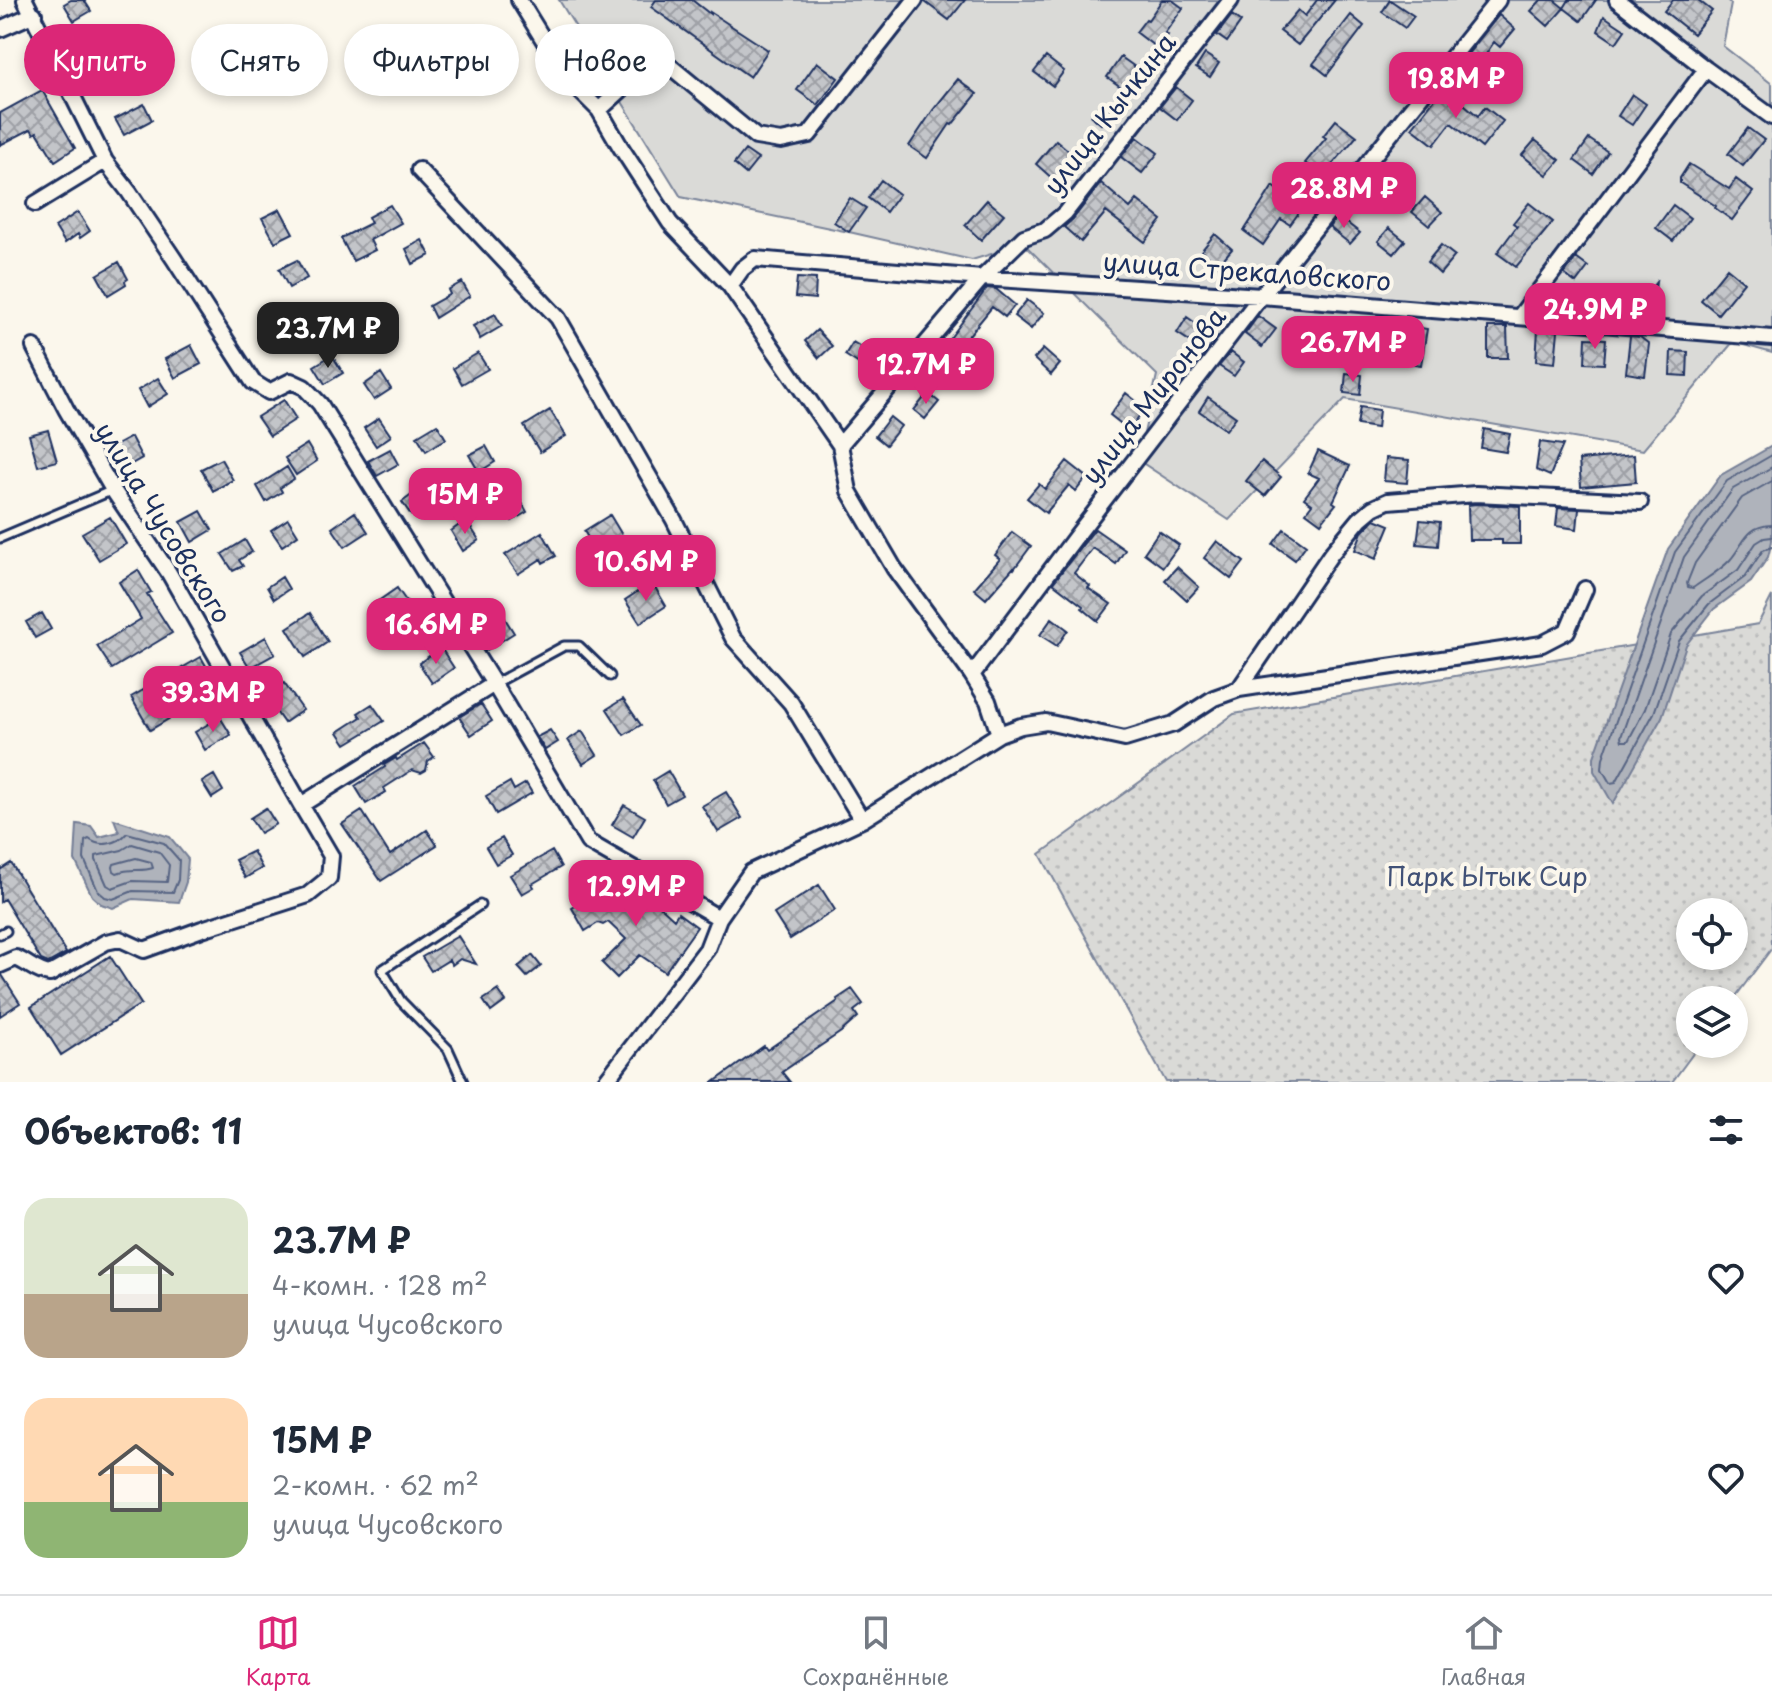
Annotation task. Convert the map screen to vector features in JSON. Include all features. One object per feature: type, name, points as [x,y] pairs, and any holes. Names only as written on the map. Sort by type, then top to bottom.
[{"type":"street","points":[[25,0],[105,161],[167,248],[253,382],[269,392],[291,381],[304,387],[320,404],[588,842],[719,918]]},
{"type":"street","points":[[519,0],[567,78],[599,110],[670,223],[730,286],[840,445],[849,491],[894,568],[972,675],[988,701],[999,734]]},
{"type":"street","points":[[599,110],[644,69],[659,65],[671,67],[756,137],[781,141],[809,135],[915,0]]},
{"type":"street","name":"улица Кычкина","points":[[840,445],[982,278],[1024,237],[1045,230],[1065,213],[1231,0]]},
{"type":"street","name":"улица Миронова","points":[[972,675],[1261,296],[1498,0]]},
{"type":"street","points":[[1617,0],[1772,117]]},
{"type":"street","points":[[0,29],[34,14]]},
{"type":"street","points":[[1520,316],[1706,69]]},
{"type":"street","points":[[35,204],[105,161]]},
{"type":"street","points":[[419,170],[558,318],[674,520],[733,638],[791,703],[862,820]]},
{"type":"street","name":"улица Стрекаловского","points":[[730,286],[742,269],[755,259],[1520,316],[1772,338]]},
{"type":"street","name":"улица Чусовского","points":[[0,965],[16,958],[28,963],[37,972],[50,974],[106,942],[120,939],[144,950],[308,895],[329,878],[331,856],[169,573],[113,490],[34,347]]},
{"type":"street","points":[[1239,689],[1331,554],[1360,519],[1388,501],[1476,494],[1640,502]]},
{"type":"street","points":[[605,1082],[707,949],[719,918],[751,872],[862,820],[999,734],[1046,722],[1125,739],[1174,724],[1214,698],[1239,689],[1542,644],[1567,631],[1585,589]]},
{"type":"street","points":[[301,805],[494,684]]},
{"type":"lane","points":[[0,538],[113,490]]},
{"type":"lane","points":[[494,684],[564,646],[579,646],[610,676]]},
{"type":"lane","points":[[463,1082],[448,1049],[401,1001],[382,970],[480,905]]},
{"type":"green space","points":[[559,0],[1727,0],[1731,4],[1723,46],[1772,84],[1772,353],[1733,342],[1643,450],[1345,399],[1229,520],[1138,460],[1157,375],[1024,244],[972,260],[681,197],[618,96],[675,96],[675,24],[574,24]]},
{"type":"green space","name":"Парк Ытык Сир","points":[[1772,596],[1772,948],[1744,986],[1676,986],[1676,1058],[1690,1058],[1672,1082],[1166,1082],[1040,854],[1234,714],[1758,624]]},
{"type":"water","points":[[1772,446],[1772,541],[1768,557],[1751,582],[1714,609],[1686,645],[1662,717],[1613,804],[1594,771],[1594,757],[1668,549],[1721,475]]},
{"type":"water","points":[[114,819],[170,837],[188,859],[186,882],[179,902],[133,899],[113,908],[101,904],[92,896],[75,860],[77,824],[91,826],[99,837],[119,832]]},
{"type":"building","points":[[71,0],[84,0],[91,11],[74,21],[64,4]]},
{"type":"building","points":[[656,0],[692,0],[768,50],[750,77],[651,7]]},
{"type":"building","points":[[925,0],[965,0],[949,20]]},
{"type":"building","points":[[1162,0],[1172,0],[1183,8],[1158,49],[1136,32]]},
{"type":"building","points":[[1317,0],[1335,0],[1298,45],[1280,31],[1298,10],[1305,16]]},
{"type":"building","points":[[1390,0],[1414,16],[1405,28],[1382,12]]},
{"type":"building","points":[[1541,0],[1554,0],[1564,8],[1548,26],[1531,11]]},
{"type":"building","points":[[1569,0],[1596,0],[1581,21],[1564,8]]},
{"type":"building","points":[[1673,0],[1698,0],[1712,11],[1693,34],[1664,11]]},
{"type":"building","points":[[1232,15],[1241,22],[1227,42],[1217,35]]},
{"type":"building","points":[[1351,15],[1364,26],[1327,75],[1313,64]]},
{"type":"building","points":[[1499,15],[1515,29],[1500,47],[1494,42],[1480,63],[1468,54]]},
{"type":"building","points":[[1604,16],[1625,30],[1616,43],[1598,31]]},
{"type":"building","points":[[1205,54],[1219,63],[1210,77],[1196,68]]},
{"type":"building","points":[[1046,57],[1064,71],[1053,86],[1034,72]]},
{"type":"building","points":[[1121,57],[1142,72],[1128,92],[1107,77]]},
{"type":"building","points":[[817,62],[838,78],[818,105],[797,90]]},
{"type":"building","points":[[958,79],[977,94],[950,124],[927,158],[909,146]]},
{"type":"building","points":[[1176,87],[1192,100],[1177,120],[1160,107]]},
{"type":"building","points":[[1444,87],[1478,116],[1485,107],[1503,121],[1482,148],[1451,123],[1434,145],[1412,128]]},
{"type":"building","points":[[1632,94],[1646,104],[1632,125],[1618,116]]},
{"type":"building","points":[[31,96],[45,96],[75,148],[55,161],[37,132],[34,134],[31,129],[0,145],[0,113]]},
{"type":"building","points":[[1103,101],[1113,109],[1101,124],[1091,116]]},
{"type":"building","points":[[144,104],[152,120],[124,135],[115,119]]},
{"type":"building","points":[[1336,120],[1357,136],[1322,177],[1305,163],[1326,138],[1323,136]]},
{"type":"building","points":[[1748,128],[1764,140],[1743,166],[1728,154]]},
{"type":"building","points":[[1137,137],[1158,153],[1142,173],[1121,157]]},
{"type":"building","points":[[1589,139],[1608,152],[1593,174],[1574,160]]},
{"type":"building","points":[[1056,140],[1075,156],[1054,180],[1036,164]]},
{"type":"building","points":[[1535,140],[1560,160],[1547,175],[1522,155]]},
{"type":"building","points":[[745,150],[758,159],[746,174],[734,164]]},
{"type":"building","points":[[1689,164],[1729,189],[1736,179],[1753,192],[1732,220],[1680,183]]},
{"type":"building","points":[[881,180],[899,194],[886,212],[868,198]]},
{"type":"building","points":[[1101,183],[1130,208],[1137,200],[1162,220],[1145,242],[1106,212],[1081,242],[1064,227]]},
{"type":"building","points":[[1273,186],[1303,207],[1290,225],[1281,219],[1263,245],[1244,231]]},
{"type":"building","points":[[1425,197],[1442,212],[1429,226],[1412,212]]},
{"type":"building","points":[[850,198],[866,208],[849,232],[834,222]]},
{"type":"building","points":[[987,200],[1004,214],[981,240],[965,225]]},
{"type":"building","points":[[1529,203],[1553,222],[1516,267],[1497,253],[1517,226],[1513,223]]},
{"type":"building","points":[[390,205],[401,223],[370,240],[375,250],[353,261],[341,238],[371,223],[368,217]]},
{"type":"building","points":[[1673,205],[1690,218],[1673,241],[1656,228]]},
{"type":"building","points":[[280,209],[293,233],[275,242],[262,218]]},
{"type":"building","points":[[78,212],[90,231],[80,238],[78,234],[65,243],[55,227]]},
{"type":"building","points":[[1338,216],[1360,233],[1350,244],[1329,227]]},
{"type":"building","points":[[1389,228],[1405,241],[1394,254],[1378,241]]},
{"type":"building","points":[[1215,234],[1232,249],[1218,265],[1201,251]]},
{"type":"building","points":[[422,240],[430,255],[413,264],[406,249]]},
{"type":"building","points":[[1441,245],[1455,256],[1440,274],[1427,262]]},
{"type":"building","points":[[1576,258],[1588,267],[1576,283],[1564,274]]},
{"type":"building","points":[[297,260],[307,278],[289,288],[279,269]]},
{"type":"building","points":[[119,262],[128,279],[126,284],[108,295],[97,275]]},
{"type":"building","points":[[1727,268],[1744,282],[1718,314],[1701,300]]},
{"type":"building","points":[[797,278],[816,279],[815,299],[795,297]]},
{"type":"building","points":[[462,282],[470,296],[435,318],[429,306],[450,294],[448,290]]},
{"type":"building","points":[[1656,282],[1652,312],[1637,306]]},
{"type":"building","points":[[987,288],[996,289],[1015,305],[1005,317],[992,307],[956,351],[964,357],[943,381],[928,368]]},
{"type":"building","points":[[1027,300],[1044,313],[1031,329],[1014,316]]},
{"type":"building","points":[[495,314],[502,326],[480,339],[473,326]]},
{"type":"building","points":[[277,315],[287,334],[269,347],[257,326]]},
{"type":"building","points":[[1258,316],[1276,329],[1262,347],[1245,334]]},
{"type":"building","points":[[1187,317],[1204,329],[1194,344],[1177,333]]},
{"type":"building","points":[[1403,325],[1427,329],[1421,365],[1397,361]]},
{"type":"building","points":[[1488,327],[1507,327],[1508,358],[1488,358]]},
{"type":"building","points":[[1538,329],[1558,331],[1555,363],[1536,361]]},
{"type":"building","points":[[817,330],[832,346],[819,358],[805,341]]},
{"type":"building","points":[[1630,336],[1640,337],[1649,344],[1645,376],[1626,373]]},
{"type":"building","points":[[1586,338],[1606,339],[1604,364],[1585,363]]},
{"type":"building","points":[[853,342],[871,353],[862,366],[845,355]]},
{"type":"building","points":[[191,345],[201,364],[175,378],[165,359]]},
{"type":"building","points":[[1043,349],[1060,364],[1051,375],[1034,359]]},
{"type":"building","points":[[1671,351],[1688,352],[1687,376],[1670,375]]},
{"type":"building","points":[[1231,352],[1244,362],[1234,376],[1219,366]]},
{"type":"building","points":[[478,353],[488,369],[462,384],[453,368]]},
{"type":"building","points":[[332,355],[343,373],[325,384],[314,366]]},
{"type":"building","points":[[381,373],[391,389],[374,400],[364,385]]},
{"type":"building","points":[[1346,373],[1362,375],[1360,395],[1344,393]]},
{"type":"building","points":[[158,378],[168,394],[147,407],[138,390]]},
{"type":"building","points":[[928,393],[939,402],[925,419],[914,410]]},
{"type":"building","points":[[1126,393],[1145,408],[1129,430],[1110,415]]},
{"type":"building","points":[[1208,397],[1236,417],[1226,430],[1199,411]]},
{"type":"building","points":[[284,400],[296,419],[270,436],[257,417]]},
{"type":"building","points":[[1360,407],[1379,410],[1377,428],[1357,425]]},
{"type":"building","points":[[550,410],[566,436],[540,452],[524,426]]},
{"type":"building","points":[[890,417],[901,426],[886,445],[875,436]]},
{"type":"building","points":[[379,418],[391,436],[376,446],[364,428]]},
{"type":"building","points":[[437,424],[446,439],[426,451],[417,436]]},
{"type":"building","points":[[1484,429],[1510,434],[1506,452],[1481,448]]},
{"type":"building","points":[[48,430],[57,461],[38,466],[29,435]]},
{"type":"building","points":[[131,437],[142,458],[121,470],[109,449]]},
{"type":"building","points":[[1540,442],[1563,445],[1550,476],[1536,470]]},
{"type":"building","points":[[307,444],[317,461],[296,475],[285,458]]},
{"type":"building","points":[[486,446],[495,462],[479,472],[469,455]]},
{"type":"building","points":[[390,449],[398,464],[377,476],[368,461]]},
{"type":"building","points":[[1318,451],[1350,466],[1333,502],[1336,504],[1321,523],[1306,512],[1312,504],[1304,498],[1319,478],[1308,473]]},
{"type":"building","points":[[1634,455],[1636,482],[1581,487],[1579,460]]},
{"type":"building","points":[[1386,458],[1409,460],[1407,483],[1384,481]]},
{"type":"building","points":[[221,459],[233,480],[213,491],[201,469]]},
{"type":"building","points":[[1067,461],[1087,477],[1076,491],[1069,485],[1046,513],[1027,498],[1039,484],[1045,489]]},
{"type":"building","points":[[1262,461],[1281,477],[1265,496],[1246,481]]},
{"type":"building","points":[[287,467],[294,479],[280,488],[282,492],[266,502],[257,486]]},
{"type":"building","points":[[424,486],[432,500],[411,515],[402,502]]},
{"type":"building","points":[[516,492],[527,512],[512,521],[500,501]]},
{"type":"building","points":[[1468,505],[1520,506],[1520,544],[1502,544],[1502,540],[1469,540]]},
{"type":"building","points":[[1558,508],[1579,509],[1577,529],[1556,526]]},
{"type":"building","points":[[201,511],[212,530],[192,542],[181,522]]},
{"type":"building","points":[[355,512],[368,532],[345,547],[332,528]]},
{"type":"building","points":[[610,515],[625,540],[599,556],[584,531]]},
{"type":"building","points":[[110,517],[126,544],[99,560],[82,533]]},
{"type":"building","points":[[288,519],[298,535],[282,546],[271,530]]},
{"type":"building","points":[[1375,519],[1390,525],[1376,559],[1355,550],[1362,532]]},
{"type":"building","points":[[466,520],[479,540],[463,551],[451,531]]},
{"type":"building","points":[[1420,520],[1440,522],[1438,546],[1417,544]]},
{"type":"building","points":[[1095,529],[1125,550],[1116,564],[1093,548],[1074,573],[1090,586],[1088,588],[1111,604],[1098,621],[1053,583]]},
{"type":"building","points":[[1284,529],[1306,545],[1295,560],[1273,544]]},
{"type":"building","points":[[1159,531],[1179,545],[1163,567],[1144,553]]},
{"type":"building","points":[[542,532],[556,556],[543,563],[541,559],[518,574],[505,555]]},
{"type":"building","points":[[1012,532],[1031,546],[986,599],[974,589],[1000,559],[995,555]]},
{"type":"building","points":[[245,540],[252,552],[239,560],[243,566],[233,571],[222,554]]},
{"type":"building","points":[[1217,541],[1244,562],[1231,579],[1204,558]]},
{"type":"building","points":[[1177,567],[1199,587],[1187,600],[1165,580]]},
{"type":"building","points":[[138,570],[151,592],[147,594],[172,633],[112,669],[97,646],[141,619],[119,582]]},
{"type":"building","points":[[282,577],[289,589],[274,599],[267,587]]},
{"type":"building","points":[[652,582],[666,606],[640,623],[625,600]]},
{"type":"building","points":[[397,588],[411,608],[388,625],[374,604]]},
{"type":"building","points":[[42,613],[51,629],[35,638],[26,622]]},
{"type":"building","points":[[310,613],[328,642],[305,657],[287,628]]},
{"type":"building","points":[[504,617],[514,633],[485,651],[475,635]]},
{"type":"building","points":[[1052,618],[1068,630],[1057,646],[1040,635]]},
{"type":"building","points":[[266,637],[275,654],[250,668],[240,652]]},
{"type":"building","points":[[441,648],[454,668],[432,683],[419,663]]},
{"type":"building","points":[[201,657],[219,689],[150,730],[131,697]]},
{"type":"building","points":[[284,683],[303,710],[284,723],[265,696]]},
{"type":"building","points":[[623,699],[641,725],[624,735],[607,709]]},
{"type":"building","points":[[372,704],[384,721],[346,744],[338,732],[361,717],[358,713]]},
{"type":"building","points":[[481,704],[492,721],[471,735],[459,717]]},
{"type":"building","points":[[220,717],[231,735],[205,750],[195,732]]},
{"type":"building","points":[[550,730],[558,742],[545,750],[537,737]]},
{"type":"building","points":[[582,731],[597,755],[583,764],[568,740]]},
{"type":"building","points":[[424,743],[434,757],[428,761],[426,770],[421,773],[412,770],[366,804],[355,786],[384,765]]},
{"type":"building","points":[[668,771],[682,795],[666,804],[653,780]]},
{"type":"building","points":[[214,775],[223,791],[212,798],[202,782]]},
{"type":"building","points":[[510,782],[514,790],[526,783],[532,793],[496,814],[486,796]]},
{"type":"building","points":[[726,792],[742,818],[718,832],[702,806]]},
{"type":"building","points":[[624,805],[645,817],[633,837],[612,825]]},
{"type":"building","points":[[266,808],[276,824],[260,833],[250,818]]},
{"type":"building","points":[[362,811],[390,855],[427,830],[437,845],[381,881],[342,824]]},
{"type":"building","points":[[502,838],[512,855],[496,864],[486,847]]},
{"type":"building","points":[[253,851],[262,868],[245,878],[235,860]]},
{"type":"building","points":[[552,851],[561,867],[532,884],[534,887],[522,894],[510,875]]},
{"type":"building","points":[[11,863],[66,953],[48,963],[41,960],[4,899],[0,902],[0,870]]},
{"type":"building","points":[[621,879],[648,899],[650,897],[674,919],[678,913],[697,927],[665,972],[640,955],[617,978],[602,963],[626,939],[608,922],[603,925],[598,923],[585,931],[572,908],[596,893],[603,904]]},
{"type":"building","points":[[819,885],[835,910],[790,939],[774,914]]},
{"type":"building","points":[[458,936],[476,964],[460,959],[452,965],[449,960],[431,971],[422,957]]},
{"type":"building","points":[[532,955],[541,966],[527,977],[518,967]]},
{"type":"building","points":[[110,956],[141,1004],[61,1055],[31,1007]]},
{"type":"building","points":[[0,975],[20,1003],[0,1016]]},
{"type":"building","points":[[852,989],[863,1004],[854,1011],[858,1017],[782,1072],[790,1082],[714,1082],[764,1046],[767,1050]]},
{"type":"building","points":[[498,990],[506,1001],[491,1012],[483,1000]]}]
